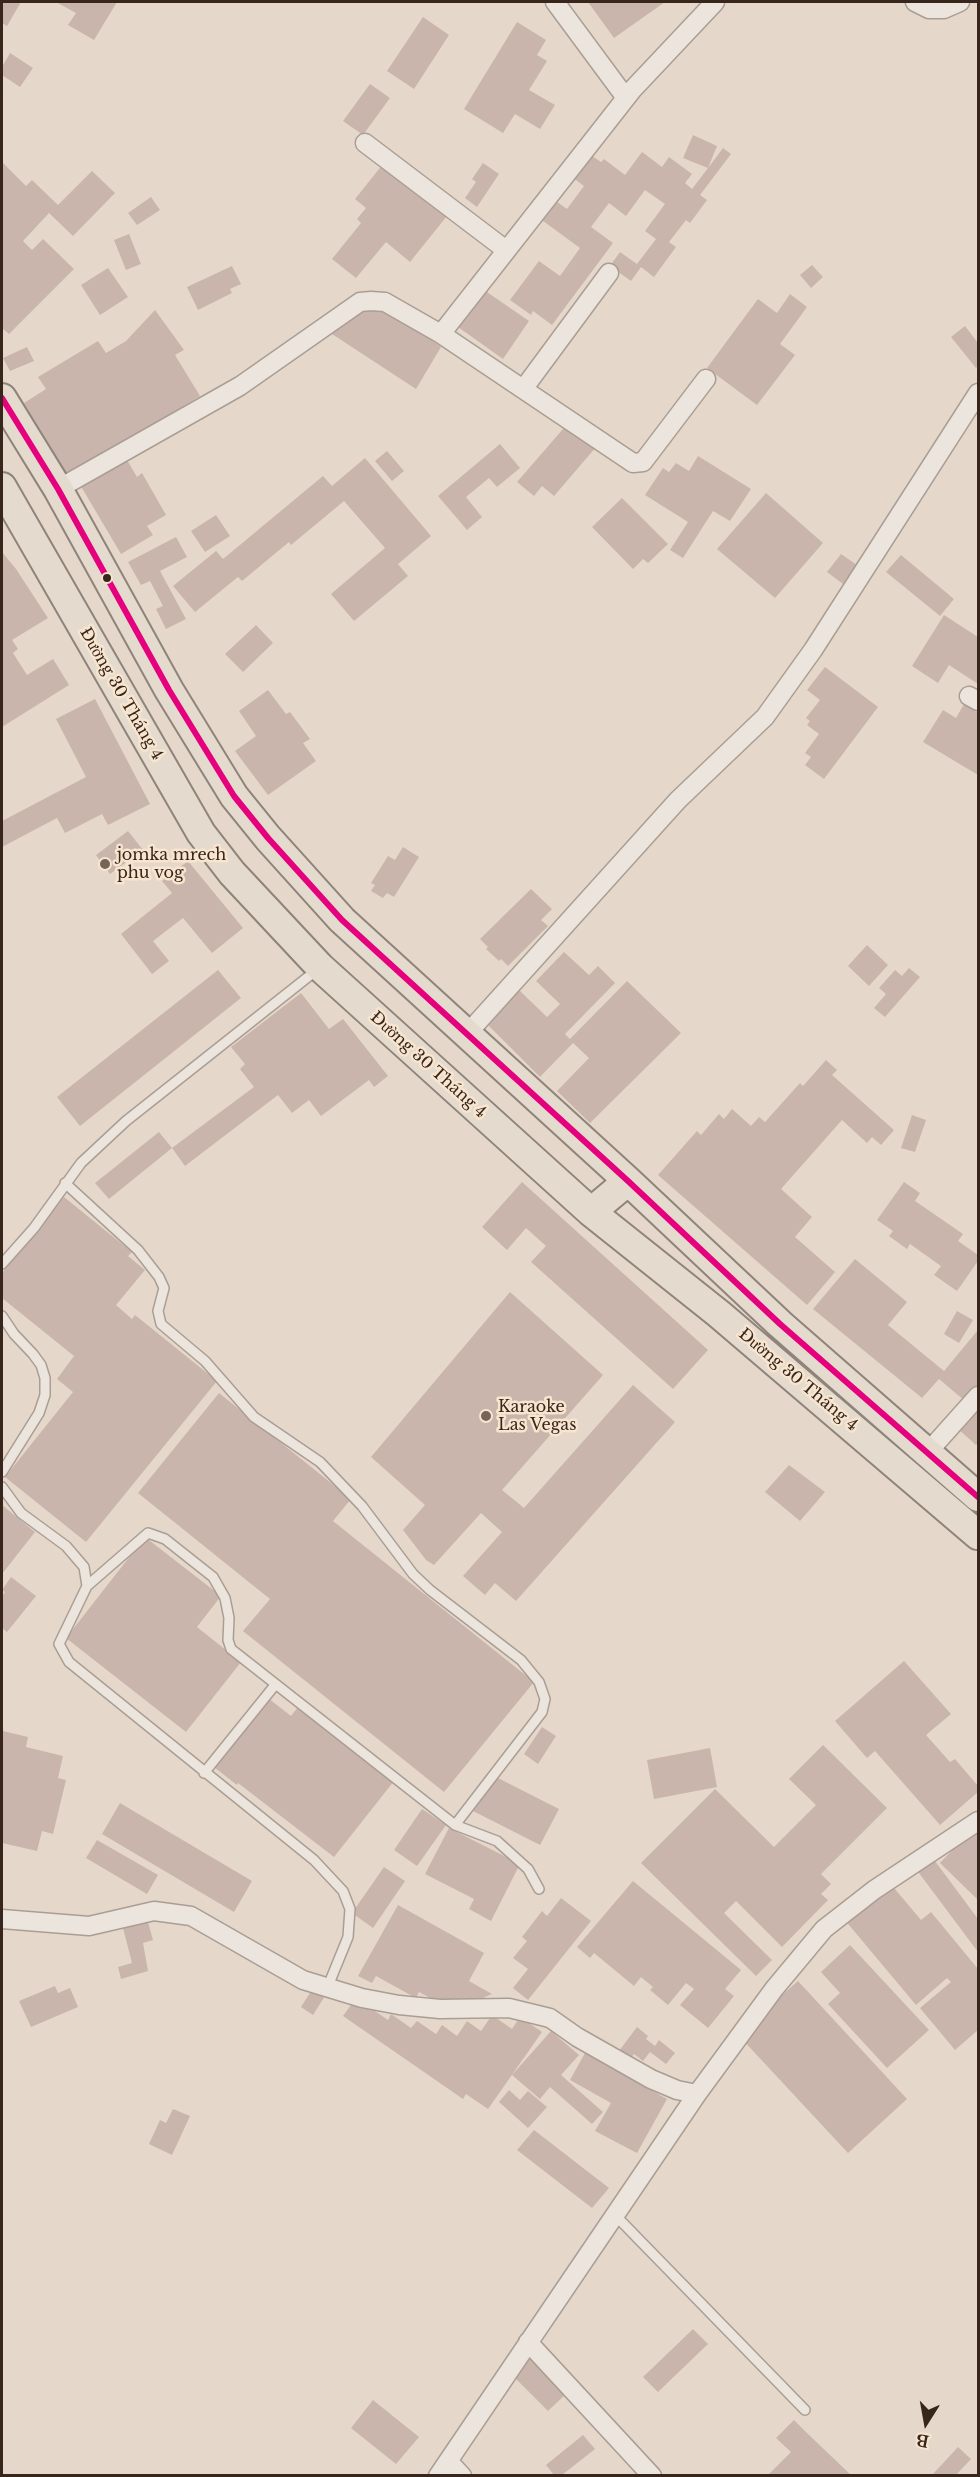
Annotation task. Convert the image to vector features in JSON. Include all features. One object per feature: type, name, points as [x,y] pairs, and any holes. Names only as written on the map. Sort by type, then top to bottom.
[{"type":"main road","name":"Đường 30 Tháng 4","points":[[2,398],[57,489],[169,690],[234,796],[267,838],[342,920],[466,1035],[628,1181],[763,1308],[978,1497]]},
{"type":"main road","name":"Đường 30 Tháng 4","points":[[2,487],[201,833],[232,873],[320,967],[591,1212],[719,1314],[978,1535]]},
{"type":"main road","points":[[131,712],[169,690]]},
{"type":"main road","points":[[591,1212],[628,1181]]},
{"type":"street","points":[[555,2],[626,98]]},
{"type":"street","points":[[441,334],[626,98],[715,2]]},
{"type":"street","points":[[915,2],[928,9],[944,9],[960,2]]},
{"type":"street","points":[[364,143],[506,250]]},
{"type":"street","points":[[524,388],[609,273]]},
{"type":"street","points":[[57,489],[240,386],[360,303],[371,301],[385,302],[441,334],[633,462],[643,462],[706,380]]},
{"type":"street","points":[[466,1035],[678,800],[765,717],[813,650],[978,393]]},
{"type":"street","points":[[928,1452],[978,1396]]},
{"type":"street","points":[[462,2475],[443,2468],[616,2217],[697,2094],[774,1989],[824,1929],[874,1890],[978,1821]]},
{"type":"street","points":[[2,1919],[89,1926],[154,1911],[191,1916],[303,1980],[362,1998],[399,2005],[440,2009],[509,2008],[550,2018],[577,2037],[651,2079],[677,2090],[697,2094]]},
{"type":"street","points":[[528,2342],[652,2475]]},
{"type":"lane","points":[[2,1264],[34,1228],[81,1163],[126,1121],[320,967]]},
{"type":"lane","points":[[65,1183],[138,1251],[159,1277],[164,1288],[158,1311],[161,1324],[205,1361],[254,1417],[320,1462],[362,1506],[413,1574],[430,1590],[521,1660],[540,1682],[545,1699],[542,1712],[455,1825]]},
{"type":"lane","points":[[2,1316],[14,1334],[41,1365],[45,1378],[45,1395],[30,1429],[13,1451],[2,1472]]},
{"type":"lane","points":[[2,1487],[21,1513],[66,1546],[84,1567],[87,1586]]},
{"type":"lane","points":[[328,1986],[348,1937],[350,1909],[343,1891],[314,1860],[69,1662],[60,1644],[87,1586],[148,1533],[165,1539],[213,1577],[225,1598],[229,1618],[228,1640],[231,1649],[455,1825],[497,1841],[528,1869],[539,1889]]},
{"type":"lane","points":[[204,1773],[275,1685]]},
{"type":"lane","points":[[616,2217],[805,2410]]},
{"type":"building","points":[[2,2],[21,2],[7,26],[2,23]]},
{"type":"building","points":[[56,2],[117,2],[94,40],[68,25],[76,13]]},
{"type":"building","points":[[588,2],[665,2],[614,38]]},
{"type":"building","points":[[423,17],[449,35],[414,89],[387,71]]},
{"type":"building","points":[[517,22],[546,40],[537,55],[547,61],[529,90],[555,105],[540,129],[515,114],[503,133],[464,109]]},
{"type":"building","points":[[10,53],[33,68],[20,87],[2,75],[2,67]]},
{"type":"building","points":[[370,84],[390,98],[363,135],[343,121]]},
{"type":"building","points":[[693,135],[717,146],[708,168],[683,158]]},
{"type":"building","points":[[723,148],[731,154],[700,195],[707,200],[690,223],[686,220],[669,242],[676,247],[654,277],[641,267],[631,281],[610,266],[620,252],[637,264],[656,239],[645,231],[665,204],[645,190],[626,216],[609,203],[591,227],[613,243],[552,325],[533,311],[531,315],[510,300],[539,261],[560,276],[580,248],[539,218],[553,199],[567,209],[584,186],[572,177],[589,154],[601,162],[604,159],[625,175],[642,152],[662,167],[669,157],[692,174],[685,183],[692,189]]},
{"type":"building","points":[[2,162],[26,186],[32,180],[58,205],[92,171],[115,193],[73,236],[49,213],[23,241],[32,250],[43,239],[74,269],[9,334],[2,330]]},
{"type":"building","points":[[483,163],[499,174],[477,207],[465,198],[476,182],[472,179]]},
{"type":"building","points":[[383,164],[447,216],[410,262],[386,242],[356,278],[332,259],[361,223],[357,219],[366,208],[355,199]]},
{"type":"building","points":[[151,197],[160,210],[137,225],[128,213]]},
{"type":"building","points":[[129,234],[141,264],[126,270],[114,240]]},
{"type":"building","points":[[812,265],[823,277],[811,288],[800,275]]},
{"type":"building","points":[[232,266],[241,284],[230,289],[232,293],[198,310],[187,287]]},
{"type":"building","points":[[108,268],[128,297],[100,315],[81,285]]},
{"type":"building","points":[[484,290],[529,321],[503,359],[458,327]]},
{"type":"building","points":[[790,294],[807,307],[780,344],[795,355],[757,405],[707,368],[758,299],[777,313]]},
{"type":"building","points":[[381,304],[441,347],[416,389],[332,334],[344,315]]},
{"type":"building","points":[[155,310],[184,350],[175,355],[200,396],[68,476],[24,403],[46,389],[38,377],[98,341],[106,353],[126,341]]},
{"type":"building","points":[[965,326],[978,343],[978,366],[976,368],[951,337]]},
{"type":"building","points":[[27,347],[34,361],[10,371],[3,358]]},
{"type":"building","points":[[569,422],[597,446],[554,496],[542,486],[534,496],[517,482]]},
{"type":"building","points":[[500,444],[520,468],[497,487],[489,478],[466,497],[482,517],[467,530],[438,496]]},
{"type":"building","points":[[387,451],[404,471],[392,481],[375,461]]},
{"type":"building","points":[[698,456],[751,489],[730,521],[713,511],[683,558],[670,550],[688,522],[645,495],[663,468],[669,472],[676,463],[689,471]]},
{"type":"building","points":[[365,458],[431,536],[398,564],[408,576],[354,621],[331,594],[385,548],[344,501],[291,545],[289,542],[242,581],[238,577],[195,612],[173,586],[216,551],[223,559],[323,476],[332,486]]},
{"type":"building","points":[[127,460],[137,477],[142,473],[166,515],[147,526],[153,535],[121,554],[79,483],[111,465],[113,468]]},
{"type":"building","points":[[766,493],[823,543],[775,598],[717,549]]},
{"type":"building","points":[[622,498],[668,544],[648,563],[643,559],[633,569],[592,527]]},
{"type":"building","points":[[216,515],[230,536],[205,552],[191,531]]},
{"type":"building","points":[[176,537],[187,557],[160,571],[186,619],[166,629],[156,609],[163,606],[150,581],[141,585],[128,562]]},
{"type":"building","points":[[2,552],[48,618],[12,640],[18,649],[13,653],[27,675],[53,659],[69,685],[2,727]]},
{"type":"building","points":[[841,554],[857,565],[843,584],[827,572]]},
{"type":"building","points":[[901,555],[954,599],[940,616],[886,572]]},
{"type":"building","points":[[944,615],[978,637],[978,684],[949,665],[938,683],[912,666]]},
{"type":"building","points":[[256,625],[273,643],[243,672],[225,654]]},
{"type":"building","points":[[825,667],[878,707],[824,779],[805,765],[811,757],[805,753],[819,734],[807,725],[810,721],[806,718],[820,700],[807,690]]},
{"type":"building","points":[[268,690],[286,714],[290,712],[310,739],[303,743],[316,761],[268,795],[235,751],[256,736],[239,711]]},
{"type":"building","points":[[95,699],[150,804],[108,825],[102,814],[65,833],[57,818],[2,847],[2,821],[86,777],[56,719]]},
{"type":"building","points":[[964,704],[978,713],[978,775],[923,742],[943,710],[956,718]]},
{"type":"building","points":[[128,831],[143,850],[110,874],[96,855]]},
{"type":"building","points":[[403,847],[419,857],[394,897],[387,893],[383,898],[371,891],[375,885],[371,883],[388,856],[395,860]]},
{"type":"building","points":[[188,861],[243,928],[212,953],[183,918],[153,941],[169,961],[152,974],[121,934],[172,893],[162,881]]},
{"type":"building","points":[[531,889],[552,909],[541,920],[548,926],[508,966],[486,949],[488,947],[480,939]]},
{"type":"building","points":[[867,945],[888,965],[869,986],[848,966]]},
{"type":"building","points":[[564,952],[589,975],[598,966],[615,983],[565,1034],[570,1039],[627,981],[681,1033],[590,1123],[557,1091],[589,1058],[573,1043],[540,1077],[485,1022],[518,989],[547,1017],[560,1004],[536,981]]},
{"type":"building","points":[[909,968],[920,977],[885,1017],[874,1008],[886,994],[879,988],[895,970],[902,976]]},
{"type":"building","points":[[218,970],[241,998],[80,1126],[57,1097]]},
{"type":"building","points":[[301,993],[329,1029],[343,1019],[388,1076],[374,1087],[369,1080],[321,1116],[309,1100],[292,1113],[278,1095],[185,1166],[172,1148],[254,1087],[240,1069],[245,1064],[231,1047]]},
{"type":"building","points":[[826,1060],[837,1070],[832,1075],[894,1130],[881,1145],[872,1137],[867,1143],[842,1120],[781,1189],[812,1217],[795,1237],[835,1272],[807,1305],[658,1175],[697,1131],[701,1135],[719,1114],[724,1119],[732,1109],[751,1126],[759,1117],[765,1122],[800,1083],[803,1086]]},
{"type":"building","points":[[912,1115],[926,1120],[915,1152],[901,1148]]},
{"type":"building","points":[[159,1132],[172,1148],[109,1199],[95,1183]]},
{"type":"building","points":[[522,1182],[708,1350],[673,1389],[531,1262],[546,1246],[526,1228],[507,1250],[482,1227]]},
{"type":"building","points":[[904,1182],[920,1193],[915,1201],[963,1234],[958,1241],[978,1255],[978,1261],[957,1291],[934,1275],[941,1266],[910,1244],[907,1249],[889,1236],[893,1231],[877,1220]]},
{"type":"building","points":[[64,1197],[132,1252],[128,1256],[145,1270],[116,1305],[132,1319],[135,1315],[217,1381],[86,1542],[5,1477],[73,1392],[57,1379],[74,1356],[2,1298],[2,1273]]},
{"type":"building","points":[[855,1259],[907,1302],[888,1325],[944,1371],[978,1330],[978,1385],[965,1401],[939,1379],[922,1398],[813,1309]]},
{"type":"building","name":"Karaoke Las Vegas","points":[[510,1292],[603,1375],[502,1490],[524,1508],[633,1385],[675,1422],[516,1601],[495,1583],[485,1595],[463,1576],[502,1532],[481,1513],[434,1565],[426,1560],[403,1530],[425,1505],[371,1457]]},
{"type":"building","points":[[957,1311],[973,1320],[959,1343],[944,1334]]},
{"type":"building","points":[[219,1393],[351,1499],[333,1521],[534,1682],[444,1792],[243,1631],[270,1599],[138,1493]]},
{"type":"building","points":[[978,1404],[978,1443],[976,1445],[957,1428]]},
{"type":"building","points":[[789,1465],[825,1492],[800,1521],[765,1492]]},
{"type":"building","points":[[2,1505],[35,1532],[2,1574]]},
{"type":"building","points":[[145,1537],[221,1596],[197,1627],[241,1662],[186,1732],[66,1638]]},
{"type":"building","points":[[11,1577],[36,1596],[7,1632],[2,1628],[2,1596],[5,1592],[2,1590]]},
{"type":"building","points":[[904,1661],[951,1714],[926,1735],[950,1762],[955,1759],[978,1786],[978,1792],[940,1825],[875,1751],[867,1758],[835,1721]]},
{"type":"building","points":[[268,1698],[291,1716],[298,1707],[394,1781],[334,1857],[214,1767]]},
{"type":"building","points":[[542,1727],[556,1736],[538,1764],[524,1754]]},
{"type":"building","points":[[3,1731],[28,1737],[26,1747],[63,1756],[58,1778],[66,1780],[53,1834],[42,1831],[37,1851],[2,1843]]},
{"type":"building","points":[[823,1745],[887,1808],[821,1874],[831,1884],[821,1894],[828,1900],[782,1947],[736,1901],[724,1913],[772,1960],[756,1976],[641,1863],[715,1789],[774,1847],[816,1805],[789,1779]]},
{"type":"building","points":[[710,1748],[717,1787],[654,1799],[647,1760]]},
{"type":"building","points":[[494,1776],[559,1809],[540,1845],[473,1811]]},
{"type":"building","points":[[120,1803],[252,1881],[234,1912],[102,1834]]},
{"type":"building","points":[[422,1809],[446,1825],[417,1866],[394,1850]]},
{"type":"building","points":[[978,1823],[978,1900],[940,1863]]},
{"type":"building","points":[[449,1828],[520,1864],[491,1921],[469,1909],[474,1899],[425,1874]]},
{"type":"building","points":[[97,1840],[158,1875],[147,1894],[86,1858]]},
{"type":"building","points":[[932,1857],[978,1919],[978,1952],[916,1869]]},
{"type":"building","points":[[384,1867],[405,1881],[373,1928],[352,1913]]},
{"type":"building","points":[[633,1881],[741,1970],[725,1989],[734,1996],[708,2028],[680,2005],[694,1989],[686,1983],[668,2005],[650,1990],[653,1987],[641,1977],[634,1986],[594,1953],[590,1958],[577,1947]]},
{"type":"building","points":[[889,1882],[921,1920],[931,1912],[978,1969],[978,2030],[955,2050],[920,2008],[951,1982],[947,1978],[916,2005],[844,1919]]},
{"type":"building","points":[[561,1898],[591,1921],[528,2000],[513,1988],[528,1969],[513,1958],[527,1941],[522,1937],[542,1911],[547,1916]]},
{"type":"building","points":[[398,1905],[484,1953],[469,1981],[492,1994],[476,2001],[434,2000],[419,1992],[416,1998],[376,1976],[372,1983],[358,1976]]},
{"type":"building","points":[[148,1922],[153,1940],[143,1943],[148,1971],[121,1979],[118,1967],[132,1963],[123,1928]]},
{"type":"building","points":[[850,1945],[929,2030],[887,2068],[828,2004],[840,1993],[821,1972]]},
{"type":"building","points":[[798,1981],[907,2099],[848,2153],[741,2038],[755,2019]]},
{"type":"building","points":[[55,1986],[58,1993],[70,1988],[78,2007],[31,2027],[19,2001]]},
{"type":"building","points":[[313,1988],[325,1996],[313,2015],[301,2007]]},
{"type":"building","points":[[356,1998],[388,2020],[391,2014],[411,2028],[417,2021],[436,2034],[442,2025],[457,2036],[467,2021],[481,2031],[492,2015],[512,2029],[520,2017],[542,2032],[488,2109],[466,2094],[463,2099],[343,2016]]},
{"type":"building","points":[[637,2027],[655,2046],[659,2040],[675,2053],[666,2064],[650,2052],[643,2061],[634,2054],[630,2059],[619,2051]]},
{"type":"building","points":[[551,2031],[579,2055],[561,2075],[603,2112],[592,2124],[550,2087],[540,2099],[512,2075]]},
{"type":"building","points":[[585,2053],[667,2099],[637,2153],[595,2131],[611,2103],[570,2080]]},
{"type":"building","points":[[509,2090],[520,2100],[528,2091],[547,2107],[528,2128],[499,2102]]},
{"type":"building","points":[[173,2109],[190,2116],[172,2155],[149,2144],[160,2120],[166,2123]]},
{"type":"building","points":[[534,2130],[609,2188],[592,2208],[517,2150]]},
{"type":"building","points":[[693,2329],[708,2344],[658,2392],[643,2377]]},
{"type":"building","points":[[531,2358],[566,2394],[548,2411],[512,2375]]},
{"type":"building","points":[[373,2400],[419,2437],[396,2464],[351,2428]]},
{"type":"building","points":[[794,2420],[851,2475],[768,2475],[791,2452],[776,2438]]},
{"type":"building","points":[[583,2435],[595,2449],[562,2475],[554,2475],[546,2465]]},
{"type":"building","points":[[958,2447],[971,2459],[956,2475],[932,2475]]},
{"type":"transit line","points":[[2,398],[58,489],[169,690],[234,796],[268,838],[342,920],[628,1181],[780,1324],[978,1497]]},
{"type":"place","name":"jomka mrech phu vog","points":[[105,864]]},
{"type":"place","name":"Karaoke Las Vegas","points":[[486,1416]]}]
